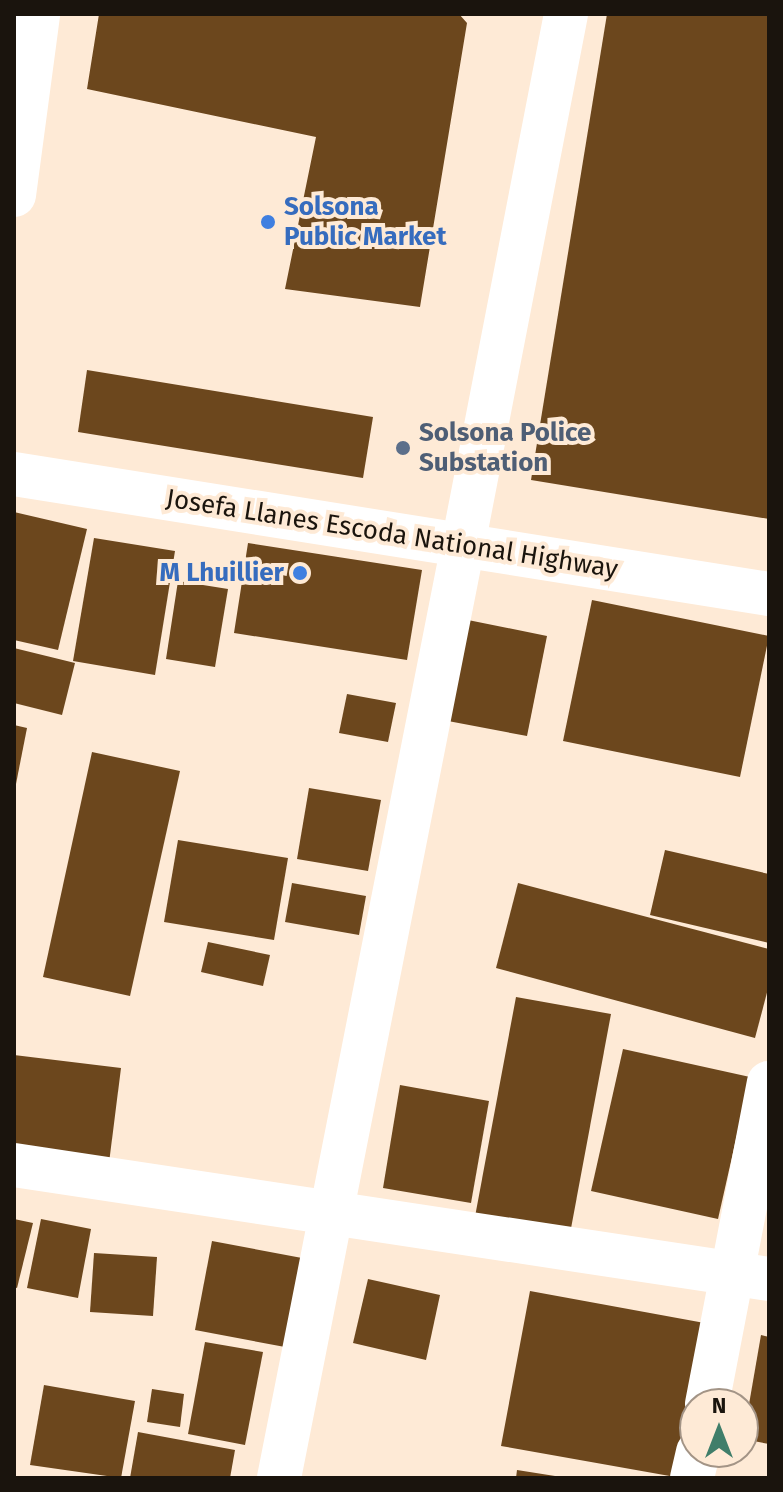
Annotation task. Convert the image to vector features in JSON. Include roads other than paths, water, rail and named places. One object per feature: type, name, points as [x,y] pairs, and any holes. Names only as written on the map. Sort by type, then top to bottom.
[{"type":"street","points":[[14,195],[38,14]]},
{"type":"street","points":[[279,1478],[566,14]]},
{"type":"street","name":"Josefa Llanes Escoda National Highway","points":[[14,474],[769,594]]},
{"type":"street","points":[[713,1388],[751,1277],[769,1083]]},
{"type":"street","points":[[14,1165],[751,1277]]},
{"type":"place","name":"Solsona Public Market","points":[[268,222]]},
{"type":"place","name":"Solsona Police Substation","points":[[403,448]]},
{"type":"place","name":"M Lhuillier","points":[[300,573]]}]
